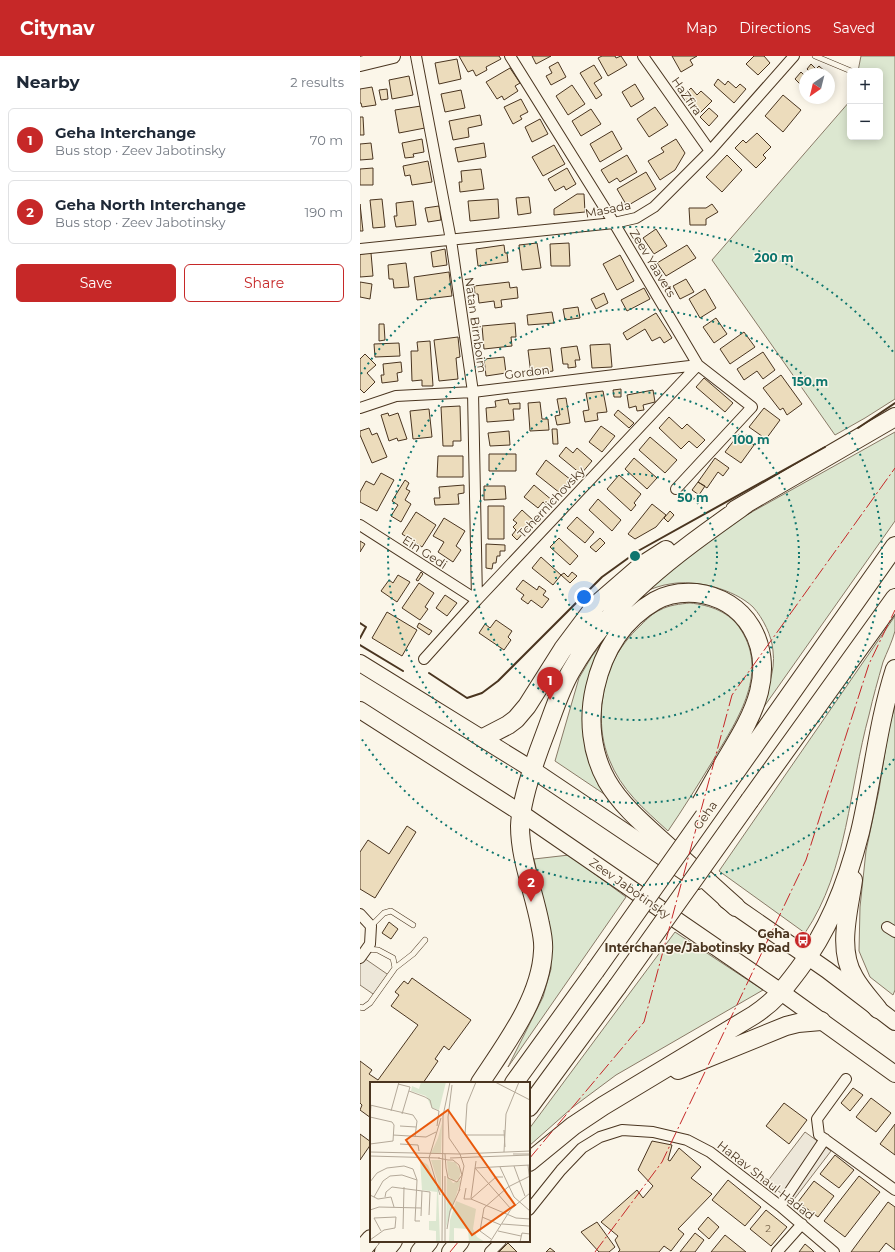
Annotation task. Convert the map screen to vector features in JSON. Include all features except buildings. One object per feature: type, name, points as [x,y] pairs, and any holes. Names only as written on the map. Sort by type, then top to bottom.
[{"type":"highway","points":[[483,738],[508,725],[520,715],[578,627],[596,605],[641,566],[895,417]]},
{"type":"highway","points":[[481,1082],[526,1009],[536,986],[542,966],[542,940],[520,830],[521,813],[537,755],[561,690],[585,648],[604,623],[636,588],[699,537],[746,504]]},
{"type":"highway","name":"Geha","points":[[515,1082],[649,896],[722,779],[895,546]]},
{"type":"highway","points":[[722,779],[752,711],[758,693],[762,673],[760,646],[746,619],[722,600],[707,595],[690,593],[674,594],[656,600],[627,624],[615,638],[603,660],[593,697],[591,720],[594,742],[598,761],[606,780],[618,798],[652,832],[736,907]]},
{"type":"highway","points":[[530,1105],[617,987],[895,598]]},
{"type":"highway","points":[[878,1009],[854,977],[846,955],[846,938],[847,920],[860,832],[885,701],[895,669]]},
{"type":"highway","points":[[530,1161],[573,1126],[626,1092],[754,1015],[769,1004],[781,992],[817,943],[847,877],[860,832]]},
{"type":"highway","points":[[626,1092],[786,1026],[798,1023],[821,1021]]},
{"type":"highway","points":[[360,1252],[370,1240]]},
{"type":"highway","points":[[384,1252],[392,1242]]},
{"type":"highway","points":[[420,1252],[428,1242]]},
{"type":"highway","points":[[451,1252],[459,1242]]},
{"type":"main road","points":[[360,663],[533,770],[808,956],[895,1022]]},
{"type":"main road","name":"Zeev Jabotinsky","points":[[360,710],[521,813],[781,992],[895,1074]]},
{"type":"street","points":[[360,64],[393,56]]},
{"type":"street","name":"Natan Birnboim","points":[[416,56],[451,240],[473,392],[477,600]]},
{"type":"street","name":"Zeev Yaavets","points":[[510,56],[614,223],[698,365],[752,407],[676,489]]},
{"type":"street","name":"HaZfira","points":[[644,56],[710,151]]},
{"type":"street","name":"Masada","points":[[360,249],[614,223],[636,218],[654,208],[710,151],[794,56]]},
{"type":"street","name":"Gordon","points":[[360,408],[396,396],[473,392],[698,365]]},
{"type":"street","name":"Tchernichovsky","points":[[424,659],[477,600],[698,365]]},
{"type":"street","name":"Ein Gedi","points":[[360,525],[477,600]]},
{"type":"street","points":[[360,914],[371,926],[370,944],[360,958]]},
{"type":"street","points":[[846,1079],[817,1119],[820,1135],[895,1190]]},
{"type":"street","name":"HaRav Shaul Hadad","points":[[530,1209],[560,1170],[582,1148],[600,1137],[622,1130],[653,1132],[687,1140],[710,1152],[780,1206],[834,1252]]},
{"type":"street","points":[[780,1206],[825,1139]]},
{"type":"street","points":[[777,1252],[802,1224]]},
{"type":"street","points":[[490,1252],[500,1242]]},
{"type":"lane","points":[[815,56],[847,69]]},
{"type":"lane","points":[[371,926],[384,912],[391,911],[413,925]]},
{"type":"lane","points":[[360,1007],[363,1008],[370,1003],[395,968],[413,954],[425,940]]},
{"type":"lane","points":[[367,949],[378,950],[393,958],[395,968]]},
{"type":"green space","points":[[861,56],[895,56],[895,399],[835,435],[712,260],[847,104],[847,140],[883,140],[883,68],[859,68]]},
{"type":"green space","points":[[895,432],[895,521],[761,711],[772,674],[774,659],[771,639],[760,616],[753,607],[736,595],[725,590],[702,584],[680,583],[664,585],[646,591],[686,555],[734,522]]},
{"type":"green space","points":[[690,603],[719,610],[731,618],[741,630],[749,647],[752,664],[751,681],[739,715],[696,788],[668,831],[634,798],[614,770],[605,748],[603,736],[603,699],[612,664],[621,648],[632,634],[657,611],[678,604]]},
{"type":"green space","points":[[895,616],[895,631],[883,662],[872,702],[839,855],[819,908],[805,933],[719,871]]},
{"type":"green space","points":[[610,633],[584,701],[613,800],[555,761],[579,678],[592,656]]},
{"type":"green space","points":[[895,706],[895,990],[893,995],[870,977],[859,951],[860,907],[866,851],[879,790],[889,726]]},
{"type":"green space","points":[[569,855],[626,897],[508,1067],[543,997],[551,969],[550,930],[534,859]]},
{"type":"green space","points":[[675,932],[763,990],[616,1075],[573,1107],[530,1145],[530,1128]]},
{"type":"shaded area","points":[[361,956],[390,976],[376,996],[360,985]]},
{"type":"shaded area","points":[[805,1132],[831,1151],[792,1202],[767,1182]]},
{"type":"wall","points":[[858,428],[895,403]]},
{"type":"wall","points":[[429,673],[467,698],[482,693],[498,681],[602,577],[638,551],[825,447]]},
{"type":"wall","points":[[360,623],[366,627],[360,638]]},
{"type":"wall","points":[[360,645],[403,671]]},
{"type":"power","points":[[530,1158],[644,1022],[732,695],[895,468]]},
{"type":"power","points":[[595,1252],[662,1162],[806,860],[869,664],[895,610]]},
{"type":"power","points":[[450,1252],[458,1242]]},
{"type":"place","name":"Geha Interchange","points":[[550,700]]},
{"type":"place","name":"Geha North Interchange","points":[[531,902]]},
{"type":"place","name":"Geha Interchange/Jabotinsky Road","points":[[803,940]]}]
